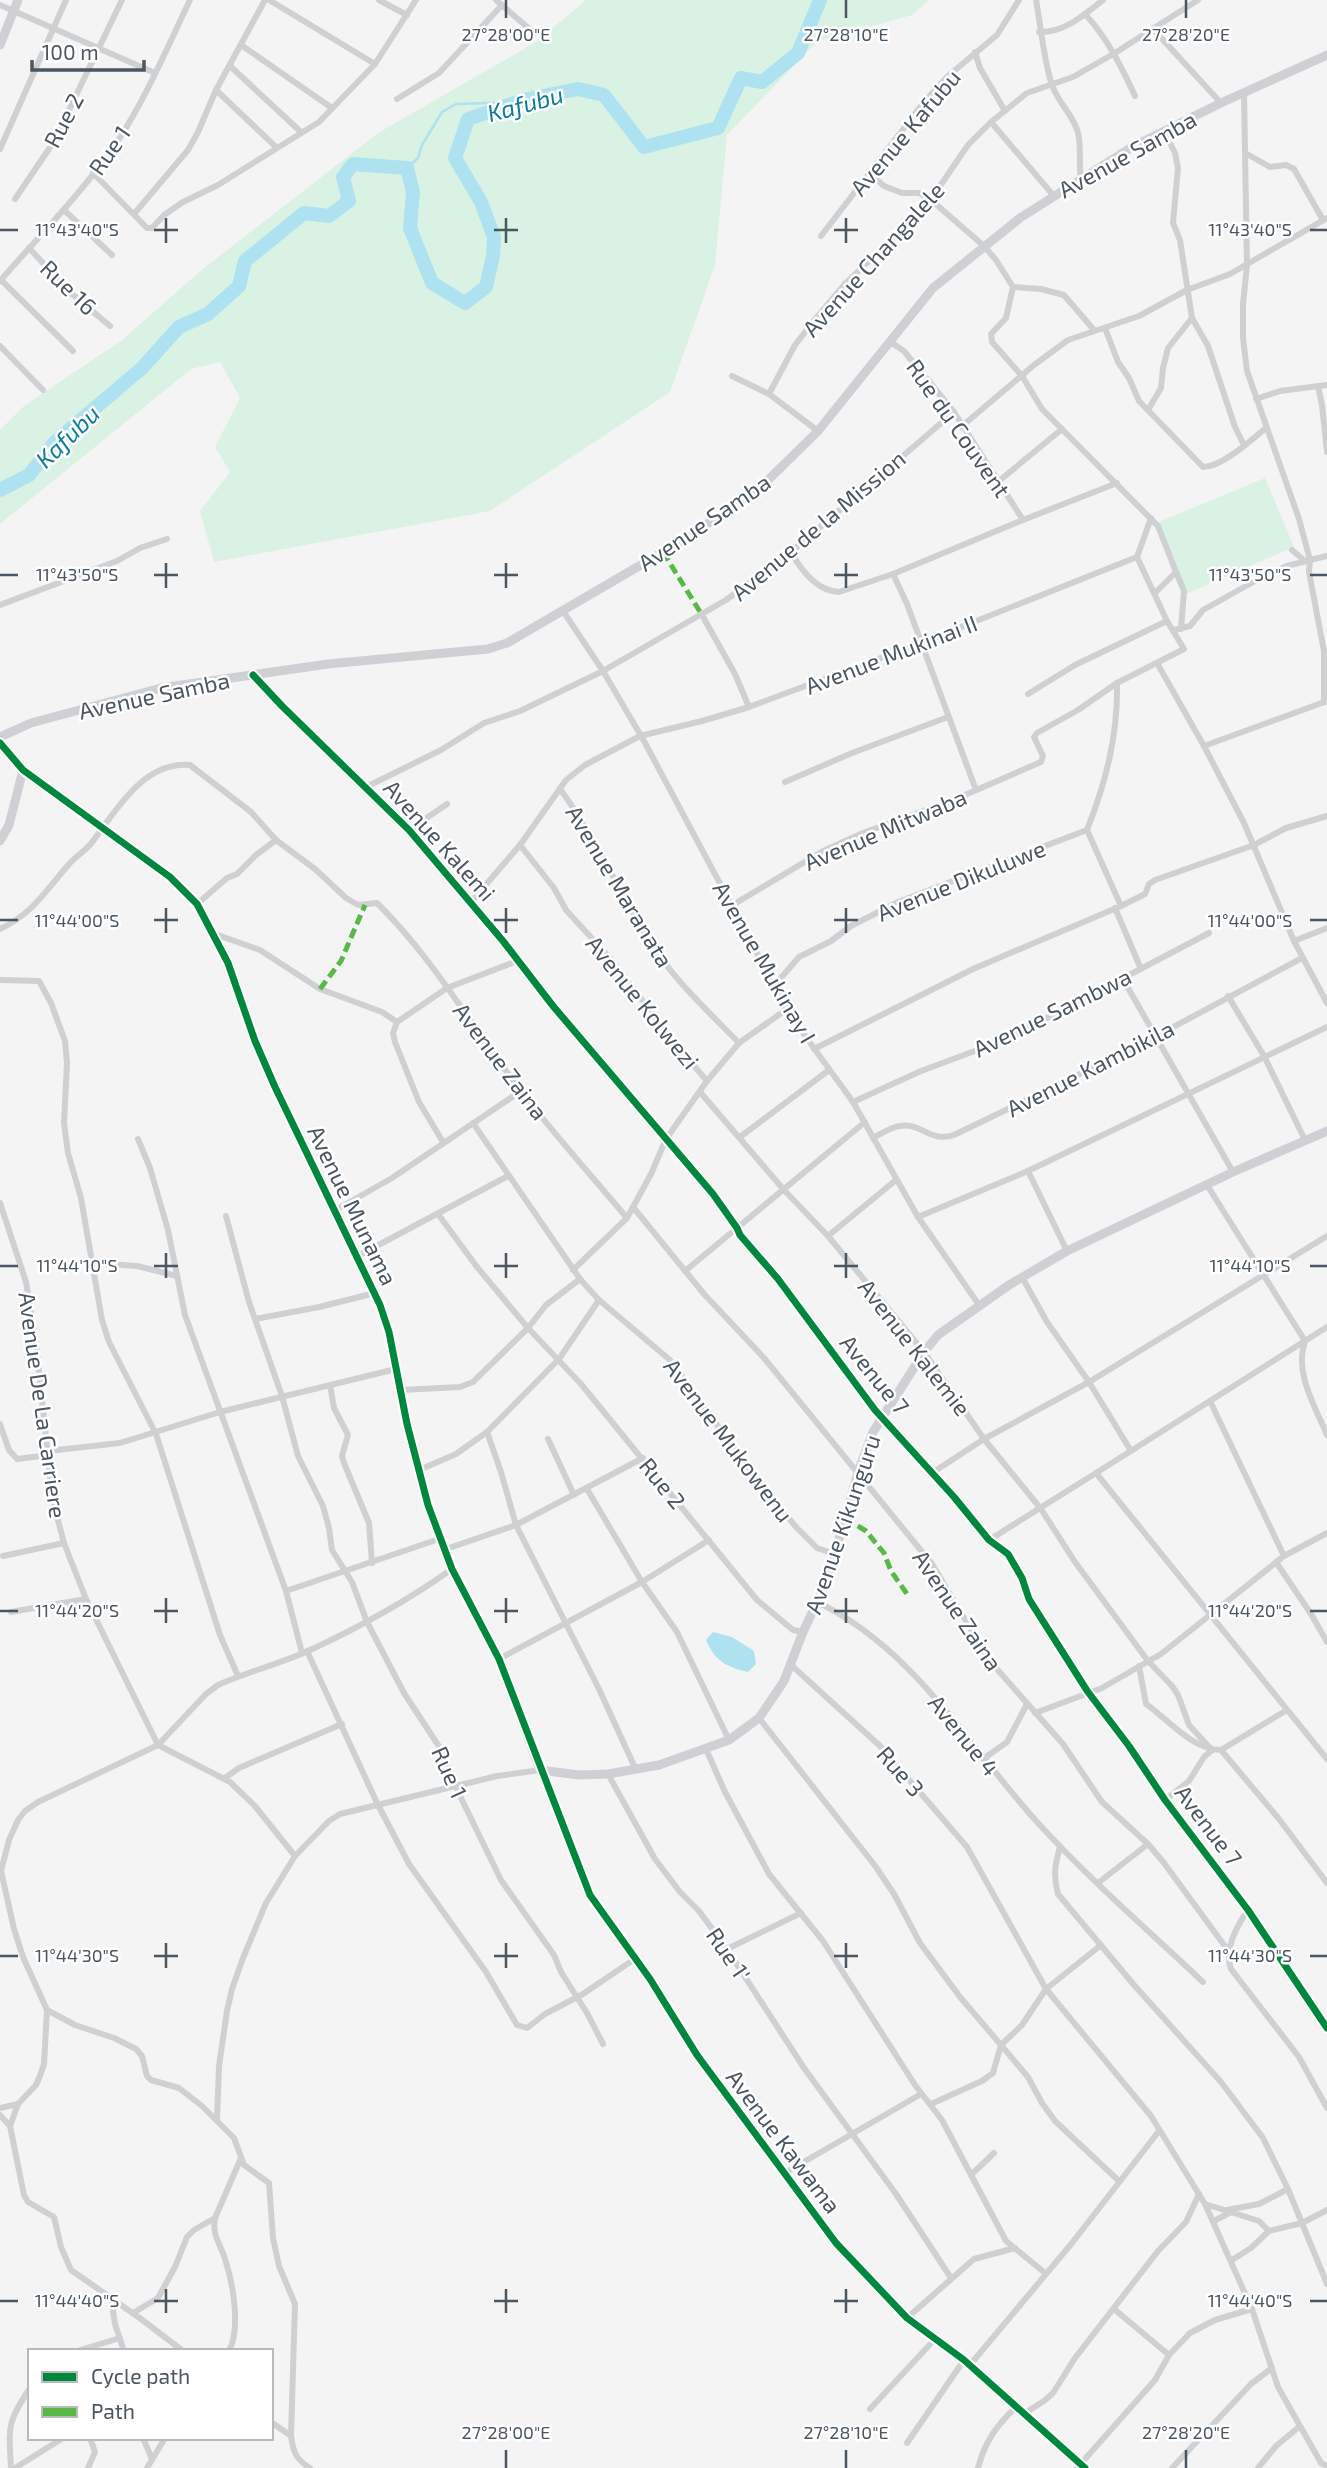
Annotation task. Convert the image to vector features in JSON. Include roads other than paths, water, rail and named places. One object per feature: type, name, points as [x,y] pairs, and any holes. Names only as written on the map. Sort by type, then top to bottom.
[{"type":"street","points":[[0,45],[18,0]]},
{"type":"street","points":[[0,149],[66,0]]},
{"type":"street","name":"Rue 2","points":[[15,199],[53,143],[122,0]]},
{"type":"street","name":"Rue 1","points":[[0,281],[64,210],[116,143],[155,73],[190,0]]},
{"type":"street","points":[[134,214],[188,150],[216,90],[267,0],[375,64]]},
{"type":"street","points":[[379,0],[407,15]]},
{"type":"street","points":[[93,173],[150,229],[183,202],[218,185],[319,122],[375,64],[416,0]]},
{"type":"street","name":"Avenue Kafubu","points":[[821,236],[924,102],[948,75],[997,35],[1019,0]]},
{"type":"street","points":[[1036,0],[1039,32],[1051,84],[1061,106],[1075,125],[1079,138],[1081,180]]},
{"type":"street","points":[[1039,32],[1056,31],[1103,0]]},
{"type":"street","name":"Avenue Changalele","points":[[769,394],[795,345],[812,323],[845,284],[931,200],[968,145],[991,122],[1027,93],[1073,77],[1198,0]]},
{"type":"street","points":[[397,99],[439,73],[499,2],[534,33]]},
{"type":"street","points":[[0,5],[155,73]]},
{"type":"street","points":[[1085,14],[1115,53],[1135,96]]},
{"type":"street","points":[[1153,29],[1221,103]]},
{"type":"street","points":[[241,46],[332,108]]},
{"type":"street","points":[[975,52],[980,68],[1005,111]]},
{"type":"street","name":"Avenue Samba","points":[[0,737],[31,723],[161,688],[328,664],[488,649],[507,643],[735,506],[783,468],[818,431],[933,288],[1053,195],[1132,147],[1327,55]]},
{"type":"street","points":[[230,66],[301,132]]},
{"type":"street","points":[[216,90],[276,147]]},
{"type":"street","points":[[1204,746],[1326,701],[1324,651],[1299,519],[1247,371],[1243,338],[1247,265],[1244,93]]},
{"type":"street","points":[[991,122],[1053,195]]},
{"type":"street","points":[[1164,131],[1175,153],[1178,168],[1173,223],[1180,240],[1192,318],[1208,346],[1235,428],[1244,446]]},
{"type":"street","points":[[961,427],[1068,340],[1139,316],[1187,290],[1247,265],[1326,219],[1294,169],[1286,165],[1270,167],[1247,154]]},
{"type":"street","points":[[870,174],[884,186],[902,193],[919,193],[931,200],[984,246],[996,260],[1013,287],[1006,318],[991,334],[992,342],[1022,376],[1042,409],[1158,526],[1184,591],[1177,630]]},
{"type":"street","points":[[64,210],[111,255]]},
{"type":"street","name":"Rue 16","points":[[29,248],[72,294],[110,326]]},
{"type":"street","points":[[0,281],[73,351]]},
{"type":"street","points":[[1013,287],[1041,289],[1064,295],[1094,330]]},
{"type":"street","points":[[1148,410],[1161,388],[1168,348],[1185,323],[1192,318]]},
{"type":"street","points":[[1105,328],[1118,362],[1139,401],[1203,467],[1208,468],[1244,446],[1266,428]]},
{"type":"street","name":"Rue du Couvent","points":[[889,341],[904,351],[954,412],[961,427],[1023,520]]},
{"type":"street","points":[[0,346],[43,390]]},
{"type":"street","points":[[732,376],[769,394],[818,431]]},
{"type":"street","points":[[1256,400],[1280,391],[1327,385]]},
{"type":"street","points":[[1318,386],[1327,452]]},
{"type":"street","name":"Avenue de la Mission","points":[[366,787],[441,750],[484,723],[520,711],[603,671],[726,600],[791,552],[954,412]]},
{"type":"street","points":[[999,481],[1062,429]]},
{"type":"street","points":[[791,552],[802,571],[830,591],[839,592],[893,574],[1118,483]]},
{"type":"street","points":[[1141,970],[1087,830],[1101,797],[1111,759],[1117,683],[1184,649],[1177,630],[1167,621],[1137,557],[1151,518]]},
{"type":"street","points":[[0,606],[167,539]]},
{"type":"street","points":[[1292,550],[1307,560]]},
{"type":"street","points":[[1177,630],[1190,626],[1203,610],[1255,581],[1287,566],[1327,556]]},
{"type":"street","name":"Avenue Mukinai II","points":[[471,902],[520,845],[566,780],[584,765],[640,736],[749,707],[921,643],[1137,557]]},
{"type":"street","points":[[1155,593],[1176,572]]},
{"type":"street","points":[[893,574],[976,790]]},
{"type":"street","name":"Avenue Mukinay I","points":[[563,611],[603,671],[640,736],[787,1009],[853,1102],[918,1217],[979,1305]]},
{"type":"street","points":[[702,615],[735,674],[749,707]]},
{"type":"street","points":[[1028,694],[1096,654],[1167,621]]},
{"type":"street","points":[[1157,663],[1204,746],[1254,845],[1294,941],[1327,1003]]},
{"type":"street","name":"Avenue Kalemi","points":[[253,675],[409,830],[666,1139]]},
{"type":"street","name":"Avenue Mitwaba","points":[[731,906],[833,847],[976,790],[1043,759],[1035,740],[1037,733],[1078,710],[1117,683]]},
{"type":"street","points":[[785,782],[852,753],[948,717]]},
{"type":"street","name":"Avenue Munama","points":[[0,743],[23,770],[170,877],[197,904],[215,934],[275,1087],[375,1293],[388,1332],[407,1424],[428,1505],[452,1569],[499,1659],[540,1770]]},
{"type":"street","points":[[0,929],[22,918],[39,902],[69,864],[94,841],[121,804],[165,766],[190,765],[251,813],[276,840],[197,904]]},
{"type":"street","points":[[0,841],[9,825],[23,770]]},
{"type":"street","name":"Avenue Maranata","points":[[560,789],[579,815],[651,944],[671,972],[739,1043]]},
{"type":"street","points":[[409,830],[447,804]]},
{"type":"street","points":[[814,1049],[973,969],[1145,894],[1149,884],[1155,880],[1254,845],[1286,828],[1327,816]]},
{"type":"street","name":"Avenue Dikuluwe","points":[[774,986],[799,957],[898,902],[1087,830]]},
{"type":"street","name":"Avenue Zaina","points":[[276,840],[316,869],[346,898],[358,905],[377,903],[447,988],[521,1091],[627,1218]]},
{"type":"street","name":"Avenue Kolwezi","points":[[520,845],[578,923],[609,957],[707,1081]]},
{"type":"street","points":[[1294,941],[1327,928]]},
{"type":"street","name":"Avenue Sambwa","points":[[853,1102],[922,1071],[1007,1039],[1209,933]]},
{"type":"street","points":[[215,934],[260,950],[320,989],[382,1012],[397,1022]]},
{"type":"street","name":"Avenue Kambikila","points":[[873,1138],[899,1126],[912,1126],[936,1138],[954,1135],[1156,1037],[1302,958]]},
{"type":"street","points":[[443,1142],[419,1102],[395,1042],[393,1033],[397,1022],[447,988],[517,961]]},
{"type":"street","points":[[1123,979],[1233,1172]]},
{"type":"street","points":[[0,980],[42,983],[63,1032],[67,1063],[64,1123],[68,1153],[81,1198],[97,1297],[109,1342],[156,1434],[220,1635],[238,1676]]},
{"type":"street","points":[[1228,996],[1264,1056],[1305,1140]]},
{"type":"street","points":[[573,1270],[627,1218],[666,1139],[707,1081],[739,1043],[787,1009]]},
{"type":"street","points":[[918,1217],[1028,1171],[1327,1027]]},
{"type":"street","points":[[740,1138],[829,1070]]},
{"type":"street","points":[[334,1212],[392,1178],[521,1091]]},
{"type":"street","name":"Avenue Kolwezi","points":[[699,1092],[783,1190]]},
{"type":"street","points":[[685,1271],[865,1122]]},
{"type":"street","name":"Avenue Mukowenu","points":[[473,1123],[580,1279],[598,1300],[670,1360],[771,1498],[817,1548],[835,1554]]},
{"type":"street","name":"Avenue Kikunguru","points":[[217,2120],[219,2066],[232,1989],[266,1903],[295,1856],[329,1821],[340,1814],[377,1803],[507,1774],[540,1770],[608,1774],[636,1770],[659,1765],[729,1740],[759,1718],[784,1681],[835,1554],[873,1432],[924,1352],[938,1335],[1022,1277],[1067,1251],[1233,1172],[1327,1131]]},
{"type":"street","points":[[138,1139],[150,1167],[168,1230],[185,1315],[286,1591],[304,1652],[409,1864],[486,1972],[517,2025],[527,2028],[636,1958]]},
{"type":"street","name":"Avenue 7","points":[[666,1139],[713,1194],[740,1235],[778,1279],[875,1410],[989,1540],[1008,1554],[1016,1566],[1029,1599],[1088,1692],[1248,1910],[1327,2028]]},
{"type":"street","points":[[1028,1171],[1067,1251]]},
{"type":"street","points":[[356,1257],[508,1176]]},
{"type":"street","points":[[828,1236],[896,1180]]},
{"type":"street","points":[[1208,1185],[1305,1341],[1302,1353],[1303,1374],[1327,1435]]},
{"type":"street","name":"Avenue Kalemie","points":[[783,1190],[828,1236],[924,1352],[984,1439],[1041,1509],[1075,1562],[1149,1661],[1172,1686],[1189,1725],[1212,1750]]},
{"type":"street","name":"Avenue De La Carriere","points":[[0,1203],[26,1282],[36,1343],[52,1487],[64,1543],[86,1599],[158,1745]]},
{"type":"street","name":"Avenue Zaina","points":[[633,1206],[685,1271],[764,1358],[932,1564],[989,1660],[1063,1744],[1102,1802],[1148,1844],[1227,1949],[1231,1969],[1299,2057],[1327,2108]]},
{"type":"street","name":"Rue 2","points":[[438,1214],[477,1267],[643,1458],[757,1600],[793,1630],[803,1632]]},
{"type":"street","name":"Rue 1","points":[[226,1216],[255,1320],[282,1396],[298,1456],[323,1506],[330,1528],[330,1546],[352,1582],[367,1622],[404,1693],[442,1751],[501,1880],[554,1955],[603,2044]]},
{"type":"street","points":[[932,1473],[984,1439],[1089,1382],[1327,1236]]},
{"type":"street","points":[[93,1264],[137,1266],[177,1276]]},
{"type":"street","points":[[1022,1277],[1047,1322],[1089,1382],[1131,1451]]},
{"type":"street","points":[[401,1390],[467,1386],[491,1366],[557,1294],[580,1279]]},
{"type":"street","points":[[255,1320],[375,1293]]},
{"type":"street","points":[[419,1470],[456,1454],[487,1432],[559,1359],[598,1300]]},
{"type":"street","points":[[989,1540],[1327,1327]]},
{"type":"street","points":[[0,1423],[14,1457],[23,1459],[120,1443],[156,1434],[219,1412],[396,1369]]},
{"type":"street","points":[[330,1385],[334,1408],[348,1435],[342,1456],[369,1523],[372,1563]]},
{"type":"street","points":[[1210,1401],[1284,1556]]},
{"type":"street","points":[[487,1432],[516,1525],[599,1689],[636,1770]]},
{"type":"street","points":[[548,1439],[574,1496]]},
{"type":"street","points":[[446,1549],[516,1525],[643,1458]]},
{"type":"street","points":[[1096,1473],[1327,1759]]},
{"type":"street","points":[[587,1489],[642,1582],[677,1632],[729,1740]]},
{"type":"street","points":[[1035,1713],[1102,1688],[1149,1661],[1211,1616],[1284,1556],[1327,1534]]},
{"type":"street","points":[[286,1591],[442,1538]]},
{"type":"street","points":[[499,1659],[642,1582],[709,1540]]},
{"type":"street","points":[[3,1556],[64,1543]]},
{"type":"street","points":[[1276,1562],[1327,1642]]},
{"type":"street","points":[[10,2126],[19,2104],[36,2085],[44,2064],[47,2010],[14,1929],[1,1872],[9,1840],[25,1811],[62,1790],[158,1745],[206,1694],[218,1685],[304,1652],[367,1622],[424,1590],[452,1569]]},
{"type":"street","points":[[11,1612],[86,1599]]},
{"type":"street","name":"Avenue 4","points":[[817,1602],[856,1623],[914,1674],[1060,1847],[1203,1982]]},
{"type":"street","name":"Rue 3","points":[[790,1664],[880,1746],[967,1847],[1046,1989],[1131,2090],[1159,2131],[1206,2204],[1252,2309],[1278,2387],[1321,2463],[1327,2466]]},
{"type":"street","points":[[1139,1666],[1146,1704],[1185,1736],[1212,1750],[1221,1750],[1287,1710]]},
{"type":"street","points":[[983,1759],[1007,1742],[1027,1704]]},
{"type":"street","points":[[759,1718],[876,1867],[920,1943],[960,1997],[1028,2077],[1055,2121],[1119,2181]]},
{"type":"street","points":[[225,1778],[239,1768],[342,1724]]},
{"type":"street","points":[[158,1745],[225,1778],[254,1805],[295,1856]]},
{"type":"street","points":[[706,1749],[725,1792],[769,1874],[823,1941],[921,2094],[931,2105],[1003,2236],[1045,2273]]},
{"type":"street","points":[[1165,1800],[1189,1781],[1204,1757],[1212,1750]]},
{"type":"street","points":[[1221,1750],[1279,1819],[1327,1883]]},
{"type":"street","name":"Avenue Kawama","points":[[540,1770],[590,1895],[636,1958],[696,2055],[835,2243],[907,2318],[967,2363],[1081,2466]]},
{"type":"street","name":"Rue 1'","points":[[608,1774],[655,1860],[699,1911],[727,1949],[804,2068],[897,2194],[951,2278]]},
{"type":"street","points":[[1098,1883],[1148,1844]]},
{"type":"street","points":[[1060,1847],[1054,1880],[1058,1894],[1241,2106],[1263,2138],[1288,2189],[1327,2284]]},
{"type":"street","points":[[1227,1949],[1248,1910]]},
{"type":"street","points":[[727,1949],[801,1913]]},
{"type":"street","points":[[931,2105],[993,2073],[1001,2045],[1022,2025],[1046,1989],[1101,1945]]},
{"type":"street","points":[[47,2010],[75,2025],[114,2038],[136,2049],[142,2056],[147,2076],[151,2080],[179,2088],[217,2120],[234,2138],[244,2165],[269,2183],[273,2238],[279,2266],[295,2304],[291,2436],[300,2463],[310,2468]]},
{"type":"street","points":[[783,2174],[921,2094]]},
{"type":"street","points":[[0,2108],[19,2104]]},
{"type":"street","points":[[0,2115],[10,2126],[21,2187],[28,2202],[54,2217],[61,2247],[71,2270],[180,2349]]},
{"type":"street","points":[[907,2443],[967,2363],[1009,2322],[1159,2131]]},
{"type":"street","points":[[971,2175],[994,2153]]},
{"type":"street","points":[[230,2349],[235,2334],[234,2299],[224,2255],[216,2241],[215,2218],[241,2158]]},
{"type":"street","points":[[1214,2221],[1228,2211],[1259,2204],[1288,2189]]},
{"type":"street","points":[[1025,2413],[1053,2393],[1075,2358],[1158,2251],[1186,2222],[1199,2194]]},
{"type":"street","points":[[1206,2204],[1259,2221],[1269,2231]]},
{"type":"street","points":[[1232,2260],[1251,2248],[1269,2231],[1303,2223],[1327,2210]]},
{"type":"street","points":[[133,2313],[158,2298],[187,2237],[215,2218]]},
{"type":"street","points":[[907,2318],[974,2259],[1014,2248]]},
{"type":"street","points":[[111,2298],[115,2324],[123,2349]]},
{"type":"street","points":[[1114,2309],[1169,2355]]},
{"type":"street","points":[[1081,2466],[1155,2380],[1169,2355],[1190,2333],[1201,2325],[1252,2309]]},
{"type":"street","points":[[84,2349],[120,2338]]},
{"type":"street","points":[[870,2409],[935,2339]]},
{"type":"street","points":[[1172,2468],[1251,2384],[1272,2368]]},
{"type":"street","points":[[28,2391],[12,2415],[9,2432],[13,2468],[60,2440]]},
{"type":"street","points":[[978,2468],[990,2434],[1017,2406]]},
{"type":"street","points":[[273,2423],[291,2436]]},
{"type":"street","points":[[1259,2468],[1276,2446],[1299,2427]]},
{"type":"street","points":[[89,2468],[94,2452],[91,2440]]},
{"type":"street","points":[[144,2440],[152,2459]]},
{"type":"street","points":[[147,2468],[164,2440]]},
{"type":"water","points":[[713,1632],[732,1637],[754,1651],[756,1664],[748,1672],[722,1662],[706,1640]]},
{"type":"waterway","name":"Kafubu","points":[[0,490],[29,475],[55,442],[142,368],[179,327],[208,314],[239,286],[245,261],[304,213],[329,216],[349,201],[343,177],[353,164],[407,168],[413,192],[410,228],[432,283],[465,303],[486,287],[494,237],[481,202],[455,158],[468,119],[523,100],[578,89],[604,95],[644,147],[718,128],[741,78],[762,82],[798,53],[820,0]]},
{"type":"waterway","points":[[407,168],[418,158],[422,145],[442,112],[456,104],[516,102]]}]
